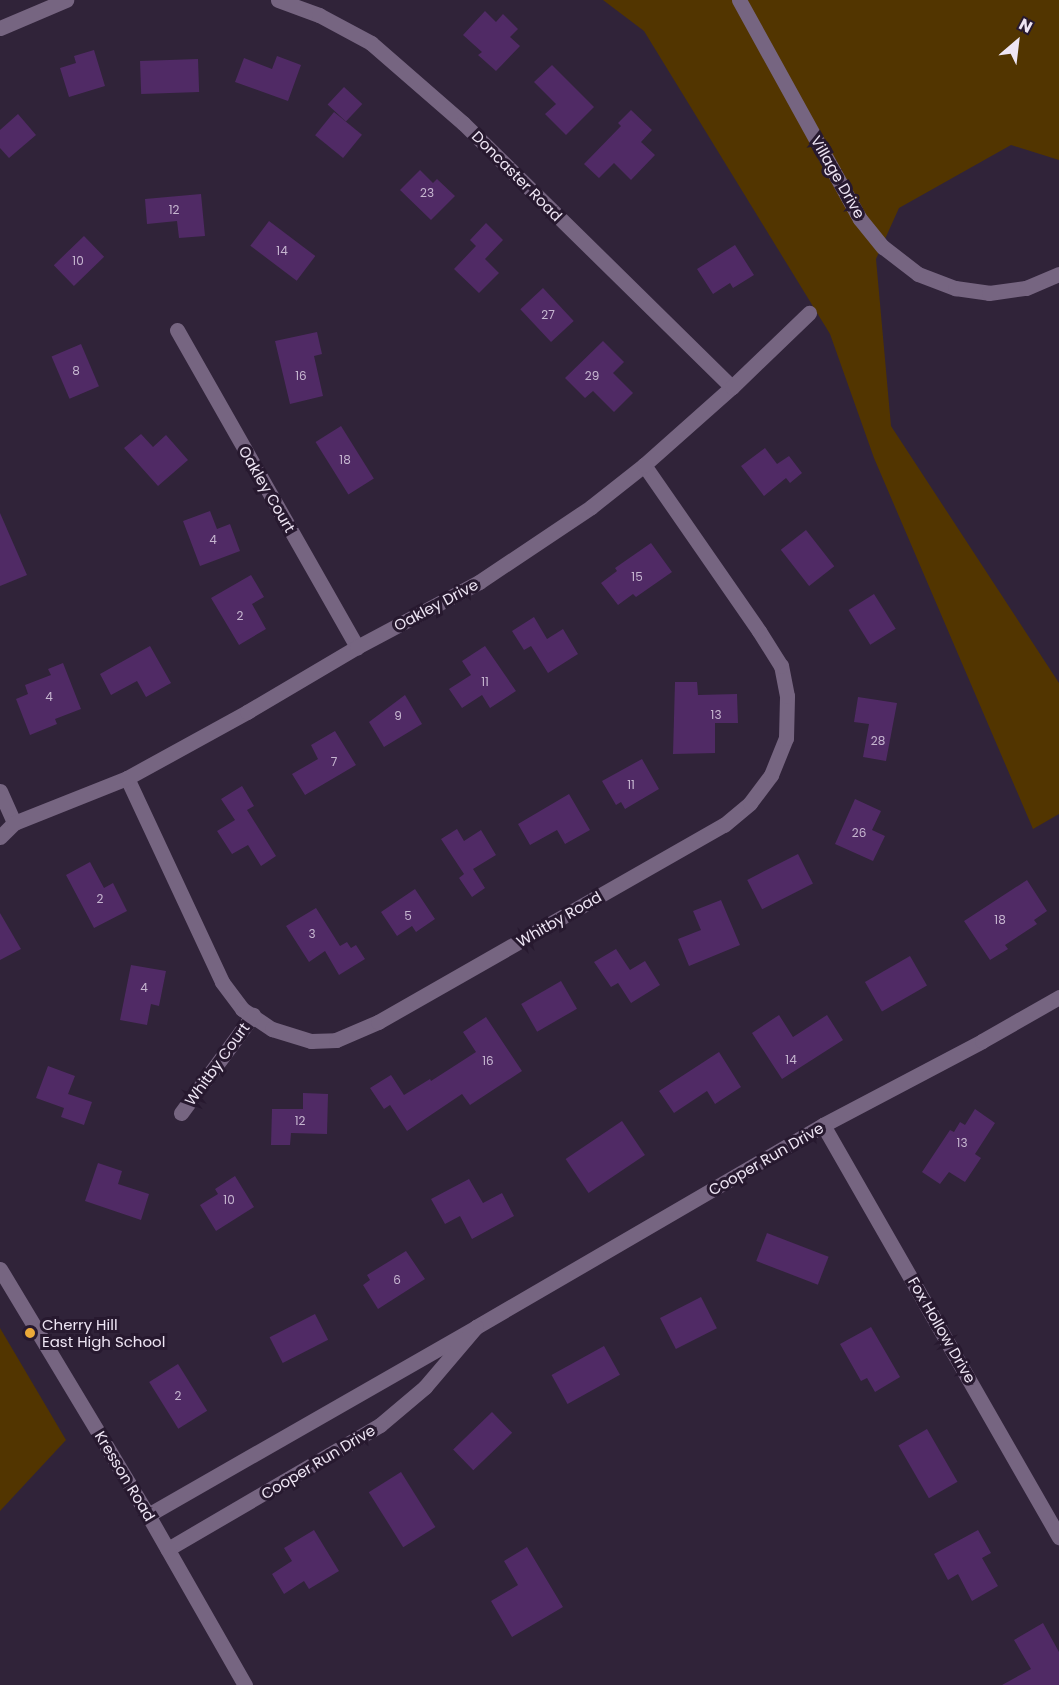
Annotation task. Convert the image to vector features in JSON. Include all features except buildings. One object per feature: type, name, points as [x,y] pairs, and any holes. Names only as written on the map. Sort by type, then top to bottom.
[{"type":"street","points":[[0,28],[66,0]]},
{"type":"street","name":"Doncaster Road","points":[[278,0],[319,15],[371,43],[463,123],[732,387]]},
{"type":"street","name":"Village Drive","points":[[739,0],[860,219],[883,247],[918,274],[955,288],[989,293],[1026,288],[1059,274]]},
{"type":"street","name":"Oakley Drive","points":[[7,821],[127,778],[247,712],[357,647],[479,582],[591,507],[644,465],[732,387],[809,313]]},
{"type":"street","name":"Oakley Court","points":[[177,330],[357,647]]},
{"type":"street","name":"Whitby Road","points":[[127,778],[222,982],[242,1009],[272,1029],[311,1041],[336,1040],[378,1022],[724,825],[750,802],[771,775],[786,738],[787,696],[780,666],[759,631],[644,465]]},
{"type":"street","points":[[0,791],[7,821],[0,837]]},
{"type":"street","name":"Cooper Run Drive","points":[[148,1515],[823,1125],[982,1041],[1059,997]]},
{"type":"street","name":"Whitby Court","points":[[181,1113],[253,1015]]},
{"type":"street","name":"Fox Hollow Drive","points":[[823,1125],[1059,1537]]},
{"type":"street","name":"Kresson Road","points":[[0,1269],[148,1515],[246,1685]]},
{"type":"street","name":"Cooper Run Drive","points":[[168,1549],[380,1425],[425,1387],[476,1327]]},
{"type":"shaded area","points":[[603,0],[1059,0],[1059,160],[1011,145],[899,208],[876,259],[891,426],[1059,683],[1059,814],[1033,829],[874,458],[830,334],[644,31]]},
{"type":"shaded area","points":[[0,1328],[66,1440],[0,1511]]},
{"type":"place","name":"Cherry Hill East High School","points":[[30,1333]]}]
